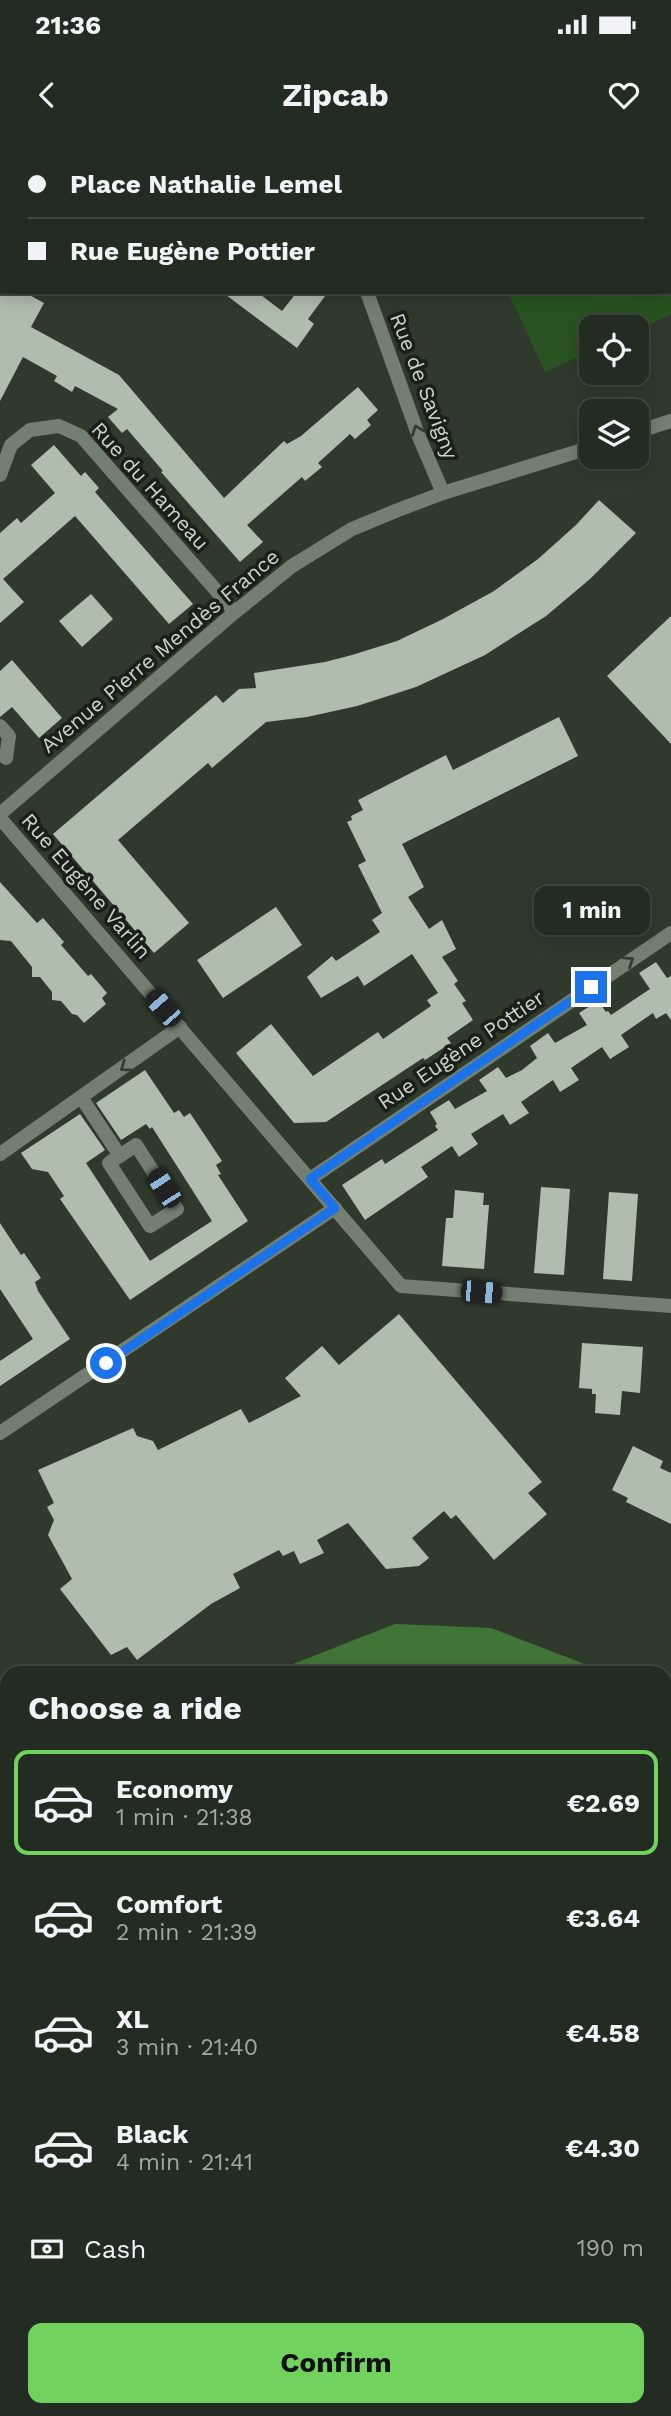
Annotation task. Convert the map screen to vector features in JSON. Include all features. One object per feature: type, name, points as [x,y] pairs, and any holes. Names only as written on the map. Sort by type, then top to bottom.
[{"type":"street","name":"Rue de Savigny","points":[[368,294],[416,429],[443,494]]},
{"type":"street","points":[[649,428],[671,421]]},
{"type":"street","name":"Rue du Hameau","points":[[0,475],[11,445],[30,430],[59,426],[82,436],[235,612]]},
{"type":"street","name":"Avenue Pierre Mendès France","points":[[0,816],[235,612],[292,566],[352,529],[443,494],[579,451]]},
{"type":"street","points":[[0,726],[9,736],[6,758]]},
{"type":"street","name":"Rue Eugène Varlin","points":[[0,816],[401,1286],[671,1306]]},
{"type":"street","name":"Rue Eugène Pottier","points":[[310,1179],[671,933]]},
{"type":"street","points":[[0,1154],[180,1027]]},
{"type":"street","points":[[81,1097],[120,1156]]},
{"type":"street","points":[[136,1146],[177,1209],[150,1226],[109,1163],[120,1156],[136,1146]]},
{"type":"street","points":[[0,1433],[335,1208]]},
{"type":"shaded area","points":[[509,294],[671,294],[671,314],[649,324],[649,315],[579,315],[579,356],[545,372]]},
{"type":"shaded area","points":[[395,1624],[491,1628],[590,1666],[288,1666]]},
{"type":"building","points":[[0,294],[28,294],[44,303],[31,327],[119,375],[224,498],[284,441],[287,444],[301,436],[358,387],[378,410],[367,420],[371,425],[355,439],[350,434],[318,463],[322,467],[305,481],[302,477],[247,525],[263,542],[240,562],[127,429],[122,433],[108,417],[118,409],[75,386],[72,392],[54,381],[57,376],[23,357],[0,401]]},
{"type":"building","points":[[225,294],[260,294],[282,311],[295,294],[327,294],[308,319],[314,324],[297,348]]},
{"type":"building","points":[[54,445],[81,476],[85,472],[99,488],[95,492],[193,604],[169,624],[75,516],[3,579],[24,602],[0,623],[0,533],[17,518],[21,523],[55,493],[31,465]]},
{"type":"building","points":[[599,500],[636,533],[590,579],[546,616],[485,655],[416,687],[357,706],[307,717],[266,722],[212,768],[208,763],[118,840],[189,923],[154,953],[53,834],[216,695],[223,703],[239,689],[256,688],[254,673],[352,655],[397,641],[443,619],[494,591],[538,559]]},
{"type":"building","points":[[91,594],[113,619],[82,647],[59,621]]},
{"type":"building","points":[[671,616],[671,744],[607,676]]},
{"type":"building","points":[[12,660],[62,718],[39,738],[12,707],[0,717],[0,671]]},
{"type":"building","points":[[559,717],[578,756],[402,844],[424,887],[408,897],[429,929],[442,920],[456,949],[442,957],[458,981],[454,984],[466,1001],[462,1003],[473,1020],[447,1038],[451,1043],[425,1060],[423,1058],[326,1122],[294,1123],[236,1053],[271,1024],[313,1076],[378,1032],[383,1039],[431,1006],[427,1000],[438,993],[412,954],[364,986],[358,976],[321,998],[307,977],[332,956],[336,961],[380,932],[372,920],[382,913],[358,865],[366,861],[347,822],[352,820],[351,816],[363,810],[358,800],[446,755],[453,770]]},
{"type":"building","points":[[0,882],[37,923],[43,918],[64,942],[61,945],[107,993],[102,998],[106,1004],[84,1023],[61,1001],[52,1000],[52,992],[40,977],[32,977],[32,967],[11,941],[0,940]]},
{"type":"building","points":[[276,907],[302,945],[223,998],[197,960]]},
{"type":"building","points":[[656,962],[667,978],[671,976],[671,1020],[666,1013],[656,1019],[653,1013],[621,1035],[629,1047],[610,1059],[602,1047],[571,1068],[579,1080],[560,1092],[553,1080],[521,1102],[529,1113],[510,1125],[503,1114],[471,1134],[478,1144],[459,1157],[452,1146],[421,1167],[428,1177],[365,1220],[342,1185],[382,1159],[385,1164],[438,1130],[430,1112],[449,1100],[455,1109],[487,1091],[479,1080],[498,1067],[506,1078],[522,1070],[537,1058],[530,1046],[548,1033],[555,1043],[587,1025],[579,1013],[598,1001],[611,1015],[650,989],[639,973]]},
{"type":"building","points":[[145,1070],[174,1113],[179,1110],[184,1117],[190,1113],[222,1161],[216,1165],[221,1174],[218,1175],[248,1221],[130,1300],[60,1199],[64,1196],[48,1172],[32,1169],[21,1153],[80,1114],[105,1150],[86,1163],[150,1261],[212,1221],[152,1127],[150,1129],[146,1124],[121,1140],[96,1103]]},
{"type":"building","points":[[541,1187],[570,1189],[564,1275],[534,1273]]},
{"type":"building","points":[[455,1190],[484,1193],[483,1205],[489,1205],[484,1269],[442,1266],[446,1218],[453,1218]]},
{"type":"building","points":[[609,1192],[638,1194],[632,1281],[603,1279]]},
{"type":"building","points":[[0,1223],[21,1255],[24,1253],[41,1278],[35,1282],[38,1291],[70,1339],[0,1386],[0,1361],[33,1339],[0,1289]]},
{"type":"building","points":[[399,1314],[542,1482],[528,1493],[547,1514],[494,1560],[456,1515],[451,1519],[444,1511],[412,1538],[429,1558],[419,1566],[386,1569],[348,1523],[317,1540],[324,1553],[300,1564],[294,1551],[283,1556],[279,1550],[233,1574],[240,1588],[211,1604],[137,1660],[127,1647],[111,1655],[60,1589],[72,1579],[48,1535],[54,1520],[47,1507],[54,1503],[38,1470],[133,1428],[137,1436],[153,1441],[158,1450],[241,1409],[249,1423],[301,1396],[285,1378],[322,1346],[339,1365]]},
{"type":"building","points":[[582,1343],[643,1347],[640,1393],[622,1391],[620,1415],[595,1413],[596,1394],[592,1394],[592,1389],[579,1388]]},
{"type":"building","points":[[633,1446],[663,1461],[660,1468],[671,1473],[671,1524],[626,1502],[628,1498],[612,1490]]},
{"type":"route","points":[[106,1363],[335,1208],[310,1179],[591,987]]}]
